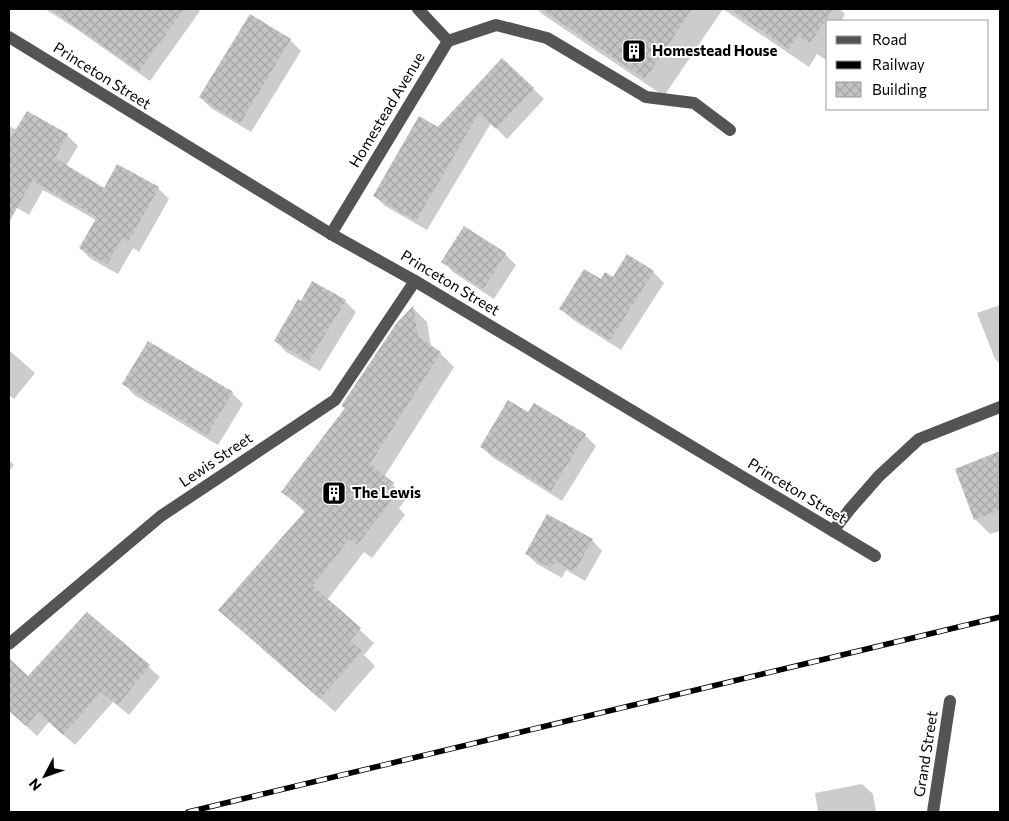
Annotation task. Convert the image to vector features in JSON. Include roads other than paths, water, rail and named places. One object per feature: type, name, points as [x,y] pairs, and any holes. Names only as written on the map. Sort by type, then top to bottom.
[{"type":"street","points":[[418,9],[448,41],[496,26],[547,38],[646,97],[694,103],[730,130]]},
{"type":"street","name":"Princeton Street","points":[[9,37],[331,234],[415,281],[875,556]]},
{"type":"street","name":"Homestead Avenue","points":[[331,234],[448,41]]},
{"type":"street","name":"Lewis Street","points":[[9,644],[161,516],[335,400],[415,281]]},
{"type":"street","points":[[833,531],[880,476],[919,439],[1000,407]]},
{"type":"street","name":"Grand Street","points":[[933,812],[950,701]]},
{"type":"railway","points":[[188,812],[1000,617]]},
{"type":"place","name":"Homestead House","points":[[634,51]]},
{"type":"place","name":"The Lewis","points":[[334,493]]}]
